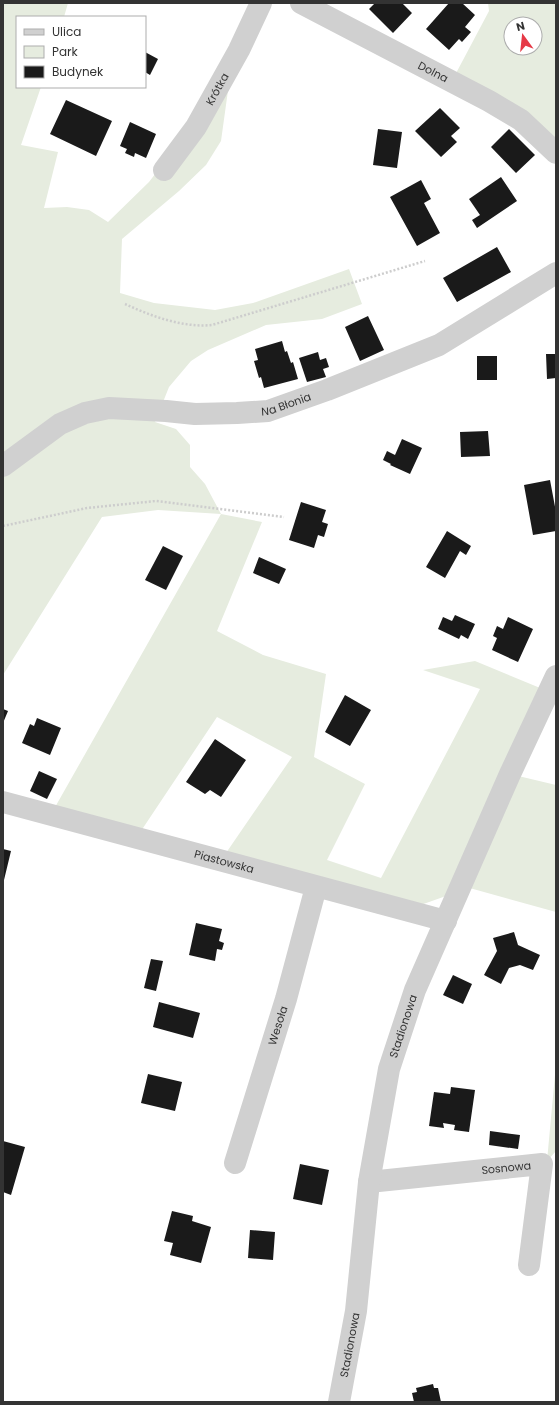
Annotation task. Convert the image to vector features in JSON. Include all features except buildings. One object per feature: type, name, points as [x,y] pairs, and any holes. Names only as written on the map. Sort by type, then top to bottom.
[{"type":"street","name":"Krótka","points":[[164,170],[196,127],[239,50],[261,3]]},
{"type":"street","name":"Dolna","points":[[301,3],[488,101],[521,120],[556,153]]},
{"type":"street","name":"Na Błonia","points":[[3,466],[60,424],[85,413],[109,408],[195,414],[237,413],[268,410],[327,390],[439,345],[556,273]]},
{"type":"street","name":"Stadionowa","points":[[339,1402],[356,1311],[369,1182],[389,1069],[415,990],[513,767],[556,676]]},
{"type":"street","name":"Piastowska","points":[[3,802],[446,921]]},
{"type":"street","name":"Wesoła","points":[[235,1163],[286,999],[316,887]]},
{"type":"street","name":"Sosnowa","points":[[369,1182],[542,1164],[529,1265]]},
{"type":"path","points":[[124,304],[170,320],[199,326],[212,325],[425,261]]},
{"type":"path","points":[[3,526],[87,508],[156,501],[284,516]]},
{"type":"green space","points":[[3,3],[68,3],[64,16],[16,16],[16,88],[41,88],[21,145],[58,152],[44,208],[67,207],[89,210],[108,222],[149,182],[230,76],[221,141],[206,165],[179,191],[122,239],[120,293],[154,303],[215,310],[253,303],[349,269],[362,304],[322,319],[266,325],[208,350],[191,361],[169,387],[155,422],[176,429],[190,445],[190,467],[205,484],[221,514],[158,510],[102,517],[3,675]]},
{"type":"green space","points":[[488,3],[556,3],[556,147],[454,77],[489,11]]},
{"type":"green space","points":[[221,514],[262,522],[217,631],[263,655],[326,674],[314,757],[365,784],[327,860],[381,878],[480,689],[423,670],[475,661],[545,690],[446,896],[415,907],[226,853],[292,757],[217,717],[141,831],[54,809]]},
{"type":"green space","points":[[510,774],[556,785],[556,912],[466,887]]},
{"type":"green space","points":[[556,1064],[556,1151],[547,1161]]}]
